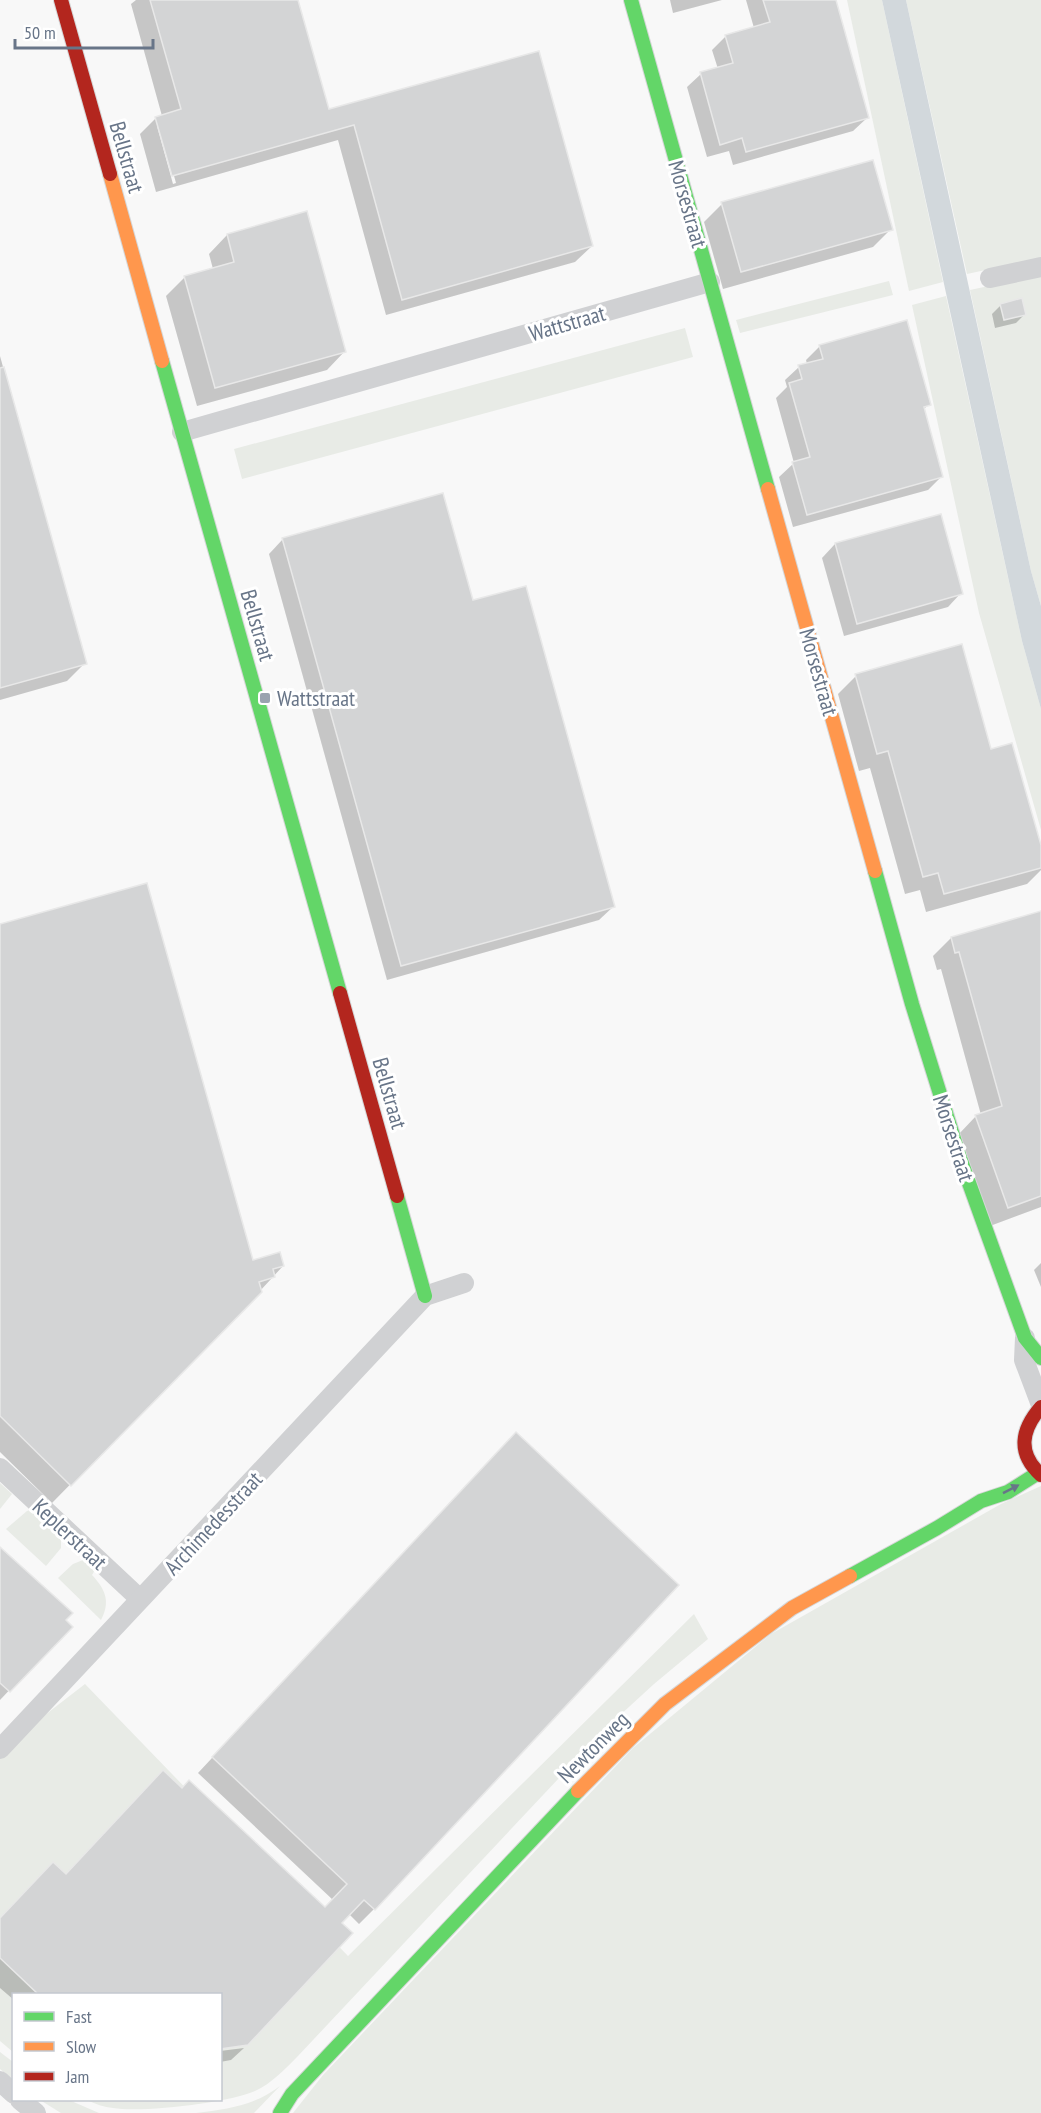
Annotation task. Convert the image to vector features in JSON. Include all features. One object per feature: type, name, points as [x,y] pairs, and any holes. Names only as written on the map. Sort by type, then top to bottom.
[{"type":"street","name":"Bellstraat","points":[[61,0],[425,1296]]},
{"type":"street","name":"Morsestraat","points":[[631,0],[912,1004],[960,1158],[1025,1338],[1041,1358]]},
{"type":"street","points":[[990,278],[1041,267]]},
{"type":"street","name":"Wattstraat","points":[[182,432],[710,282]]},
{"type":"street","points":[[425,1296],[464,1283]]},
{"type":"street","name":"Archimedesstraat","points":[[0,1749],[425,1296]]},
{"type":"street","name":"Morsestraat","points":[[1025,1338],[1024,1360],[1041,1406]]},
{"type":"street","points":[[1040,1474],[1021,1459],[1025,1428],[1031,1416],[1041,1406]]},
{"type":"street","name":"Keplerstraat","points":[[0,1468],[140,1599]]},
{"type":"street","name":"Newtonweg","points":[[280,2113],[292,2094],[605,1762],[665,1704],[792,1608],[937,1528],[981,1501],[1008,1492],[1040,1474]]},
{"type":"street","name":"Newtonweg","points":[[981,1501],[992,1485]]},
{"type":"street","points":[[0,2081],[12,2092]]},
{"type":"street","name":"Newtonweg","points":[[264,2113],[292,2094]]},
{"type":"street","points":[[21,2101],[36,2113]]},
{"type":"shaded area","points":[[847,0],[882,0],[943,282],[909,291]]},
{"type":"shaded area","points":[[882,0],[906,0],[1031,571],[1041,606],[1041,709],[1022,641]]},
{"type":"shaded area","points":[[906,0],[1041,0],[1041,258],[967,274]]},
{"type":"shaded area","points":[[1041,275],[1041,606],[1031,571],[970,290]]},
{"type":"shaded area","points":[[889,281],[893,295],[740,333],[736,320]]},
{"type":"shaded area","points":[[946,296],[1022,641],[1041,709],[1041,830],[979,613],[912,305]]},
{"type":"shaded area","points":[[685,328],[693,357],[242,479],[234,449]]},
{"type":"shaded area","points":[[0,1483],[12,1494],[0,1509]]},
{"type":"shaded area","points":[[1041,1486],[1041,2113],[293,2113],[323,2075],[633,1748],[771,1634],[1001,1504]]},
{"type":"shaded area","points":[[30,1510],[61,1540],[61,1548],[46,1566],[6,1529]]},
{"type":"shaded area","points":[[83,1560],[95,1570],[92,1575],[105,1596],[106,1607],[101,1620],[58,1578],[73,1564]]},
{"type":"shaded area","points":[[694,1614],[708,1639],[606,1728],[278,2076],[255,2091],[226,2099],[222,2100],[222,1993],[12,1993],[12,2051],[0,2041],[0,1759],[23,1732],[85,1684],[348,1956]]},
{"type":"shaded area","points":[[0,2052],[12,2061],[12,2079],[0,2069]]},
{"type":"shaded area","points":[[280,2086],[254,2113],[196,2113],[250,2102]]},
{"type":"shaded area","points":[[42,2101],[71,2101],[99,2113],[61,2113]]},
{"type":"shaded area","points":[[90,2101],[216,2101],[143,2109],[100,2105]]},
{"type":"building","points":[[150,0],[298,0],[329,109],[539,51],[593,246],[402,300],[354,125],[172,176],[155,117],[181,109]]},
{"type":"building","points":[[763,0],[836,0],[869,118],[746,152],[742,138],[720,145],[700,72],[733,63],[725,35],[770,22]]},
{"type":"building","points":[[873,160],[893,230],[741,272],[721,202]]},
{"type":"building","points":[[307,211],[346,352],[215,388],[184,276],[234,262],[227,234]]},
{"type":"building","points":[[1022,298],[1026,315],[1004,320],[1000,304]]},
{"type":"building","points":[[907,320],[931,405],[924,407],[943,477],[807,515],[792,462],[810,457],[789,383],[802,379],[798,365],[823,359],[819,345]]},
{"type":"building","points":[[4,367],[87,664],[0,688],[0,368]]},
{"type":"building","points":[[443,493],[473,600],[526,586],[615,907],[401,966],[282,538]]},
{"type":"building","points":[[941,514],[963,594],[857,624],[835,543]]},
{"type":"building","points":[[962,644],[991,749],[1012,743],[1041,845],[1041,868],[944,894],[938,873],[923,877],[888,751],[877,754],[855,674]]},
{"type":"building","points":[[147,883],[253,1260],[280,1252],[284,1266],[273,1269],[275,1277],[259,1282],[262,1292],[71,1486],[0,1416],[0,924]]},
{"type":"building","points":[[1041,911],[1041,1196],[1008,1208],[975,1115],[1002,1106],[959,952],[955,953],[951,937]]},
{"type":"building","points":[[516,1432],[679,1585],[375,1910],[364,1900],[342,1923],[353,1933],[248,2045],[222,2049],[222,1993],[37,1993],[0,1958],[0,1918],[53,1862],[66,1874],[163,1770],[182,1788],[189,1780],[325,1907],[347,1884],[212,1757]]},
{"type":"building","points":[[0,1547],[73,1613],[66,1620],[73,1627],[10,1692],[0,1683]]},
{"type":"traffic: fast","points":[[631,0],[768,489]]},
{"type":"traffic: fast","points":[[162,361],[340,993]]},
{"type":"traffic: fast","points":[[875,871],[912,1004],[960,1158],[1025,1338],[1041,1358]]},
{"type":"traffic: fast","points":[[397,1196],[425,1296]]},
{"type":"traffic: fast","points":[[850,1576],[981,1501],[1008,1492],[1038,1473]]},
{"type":"traffic: fast","points":[[280,2113],[292,2094],[578,1791]]},
{"type":"traffic: slow","points":[[110,174],[162,361]]},
{"type":"traffic: slow","points":[[768,489],[875,871]]},
{"type":"traffic: slow","points":[[578,1791],[665,1704],[792,1608],[850,1576]]},
{"type":"traffic: jam","points":[[61,0],[110,174]]},
{"type":"traffic: jam","points":[[340,993],[397,1196]]},
{"type":"traffic: jam","points":[[1041,1407],[1029,1424],[1024,1441],[1028,1458],[1041,1475]]},
{"type":"place","name":"Wattstraat","points":[[265,698]]}]
